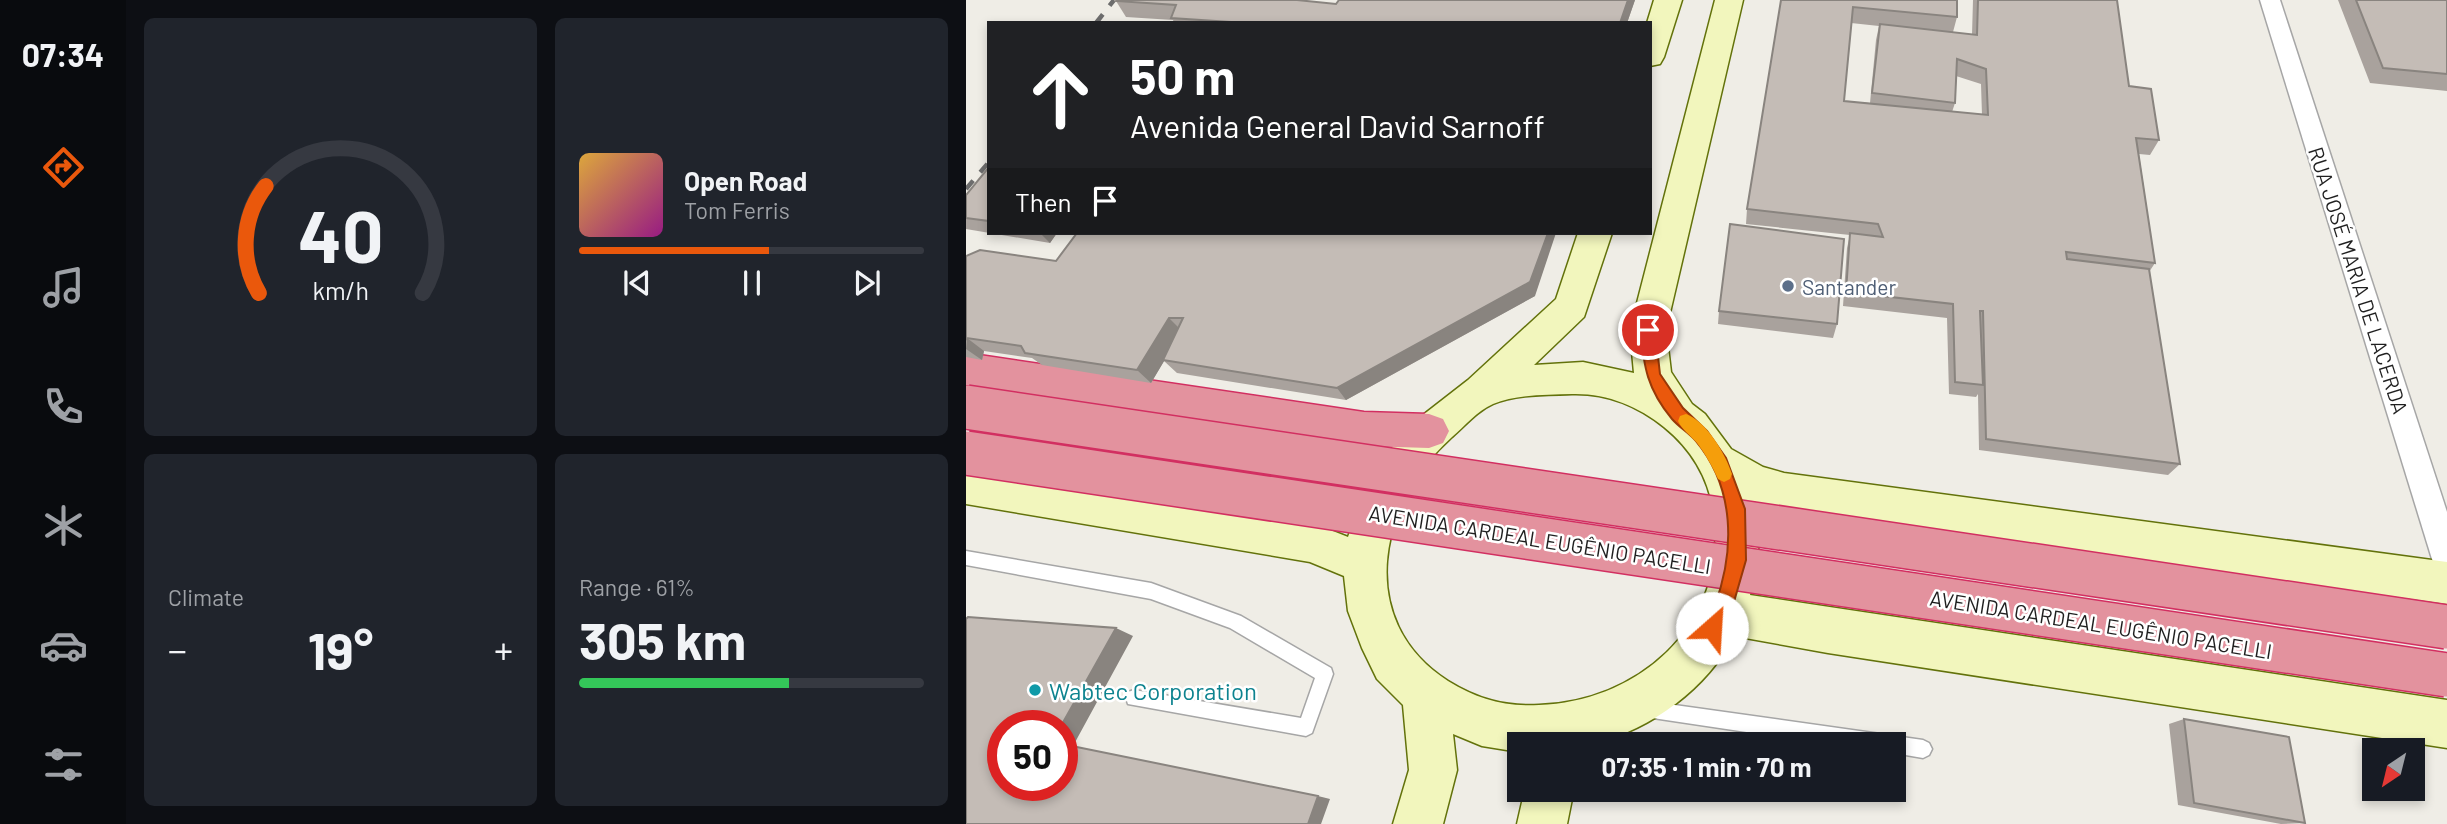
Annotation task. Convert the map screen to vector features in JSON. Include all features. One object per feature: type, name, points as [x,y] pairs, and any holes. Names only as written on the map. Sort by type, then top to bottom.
[{"type":"highway","points":[[966,369],[1364,429],[1429,431]]},
{"type":"highway","points":[[966,407],[2447,627]]},
{"type":"highway","name":"AVENIDA CARDEAL EUGÊNIO PACELLI","points":[[966,453],[2447,676]]},
{"type":"main road","points":[[1652,51],[1668,0]]},
{"type":"main road","points":[[1594,235],[1571,307],[1482,391],[1429,431],[1396,469],[1373,514],[1364,563],[1370,612],[1390,658],[1426,695],[1474,721],[1530,731],[1593,725],[1645,699],[1691,661],[1722,612],[1738,560],[1736,509],[1720,463],[1701,436],[1677,413],[1653,375],[1648,330],[1729,0]]},
{"type":"main road","points":[[1482,391],[1530,381],[1583,378],[1633,389],[1677,413]]},
{"type":"main road","points":[[1720,463],[1753,483],[1784,492],[2447,583]]},
{"type":"main road","points":[[966,486],[1310,541],[1364,563]]},
{"type":"main road","points":[[1722,612],[1828,631],[2447,724]]},
{"type":"main road","points":[[1418,824],[1433,770],[1426,695]]},
{"type":"main road","points":[[1542,824],[1547,802]]},
{"type":"street","name":"RUA JOSÉ MARIA DE LACERDA","points":[[2270,0],[2447,559]]},
{"type":"lane","points":[[966,558],[1151,591],[1235,622],[1325,674],[1306,727],[1134,698]]},
{"type":"lane","points":[[1593,725],[1701,732]]},
{"type":"lane","points":[[1906,747],[1923,749]]},
{"type":"building","points":[[1297,0],[1336,4],[1339,0],[1628,0],[1621,21],[1216,21],[1171,18],[1176,5],[1116,1]]},
{"type":"building","points":[[1781,0],[1957,0],[1957,17],[1853,7],[1844,101],[1988,115],[1986,69],[1957,59],[1955,103],[1872,93],[1880,24],[1977,35],[1978,0],[2117,0],[2129,86],[2151,89],[2159,140],[2136,138],[2155,263],[2066,252],[2067,259],[2149,269],[2180,464],[1986,439],[1983,311],[1980,311],[1983,385],[1955,382],[1953,304],[1846,292],[1850,233],[1883,237],[1878,224],[1747,209]]},
{"type":"building","points":[[2356,0],[2447,0],[2447,74],[2383,68]]},
{"type":"building","points":[[987,169],[987,221],[966,218],[966,195]]},
{"type":"building","points":[[1730,224],[1844,239],[1837,324],[1719,311]]},
{"type":"building","points":[[1076,235],[1547,235],[1530,282],[1337,388],[1163,360],[1183,318],[1169,318],[1137,370],[1025,353],[1021,346],[966,340],[966,256],[980,250],[1056,261]]},
{"type":"building","name":"Wabtec Corporation","points":[[968,617],[1116,628],[1070,710],[987,710],[987,801],[1078,801],[1078,747],[1318,796],[1308,824],[966,824]]},
{"type":"building","points":[[2184,719],[2289,737],[2305,823],[2194,803]]},
{"type":"railway","points":[[1098,21],[1114,0]]},
{"type":"railway","points":[[966,189],[987,164]]},
{"type":"slow traffic","points":[[1686,421],[1701,436],[1720,463],[1724,474]]},
{"type":"place","name":"Santander","points":[[1788,286]]},
{"type":"place","name":"Wabtec Corporation","points":[[1035,690]]},
{"type":"route","points":[[1648,330],[1653,375],[1677,413],[1701,436],[1720,463],[1736,509],[1738,560],[1722,612],[1712,628]]}]
